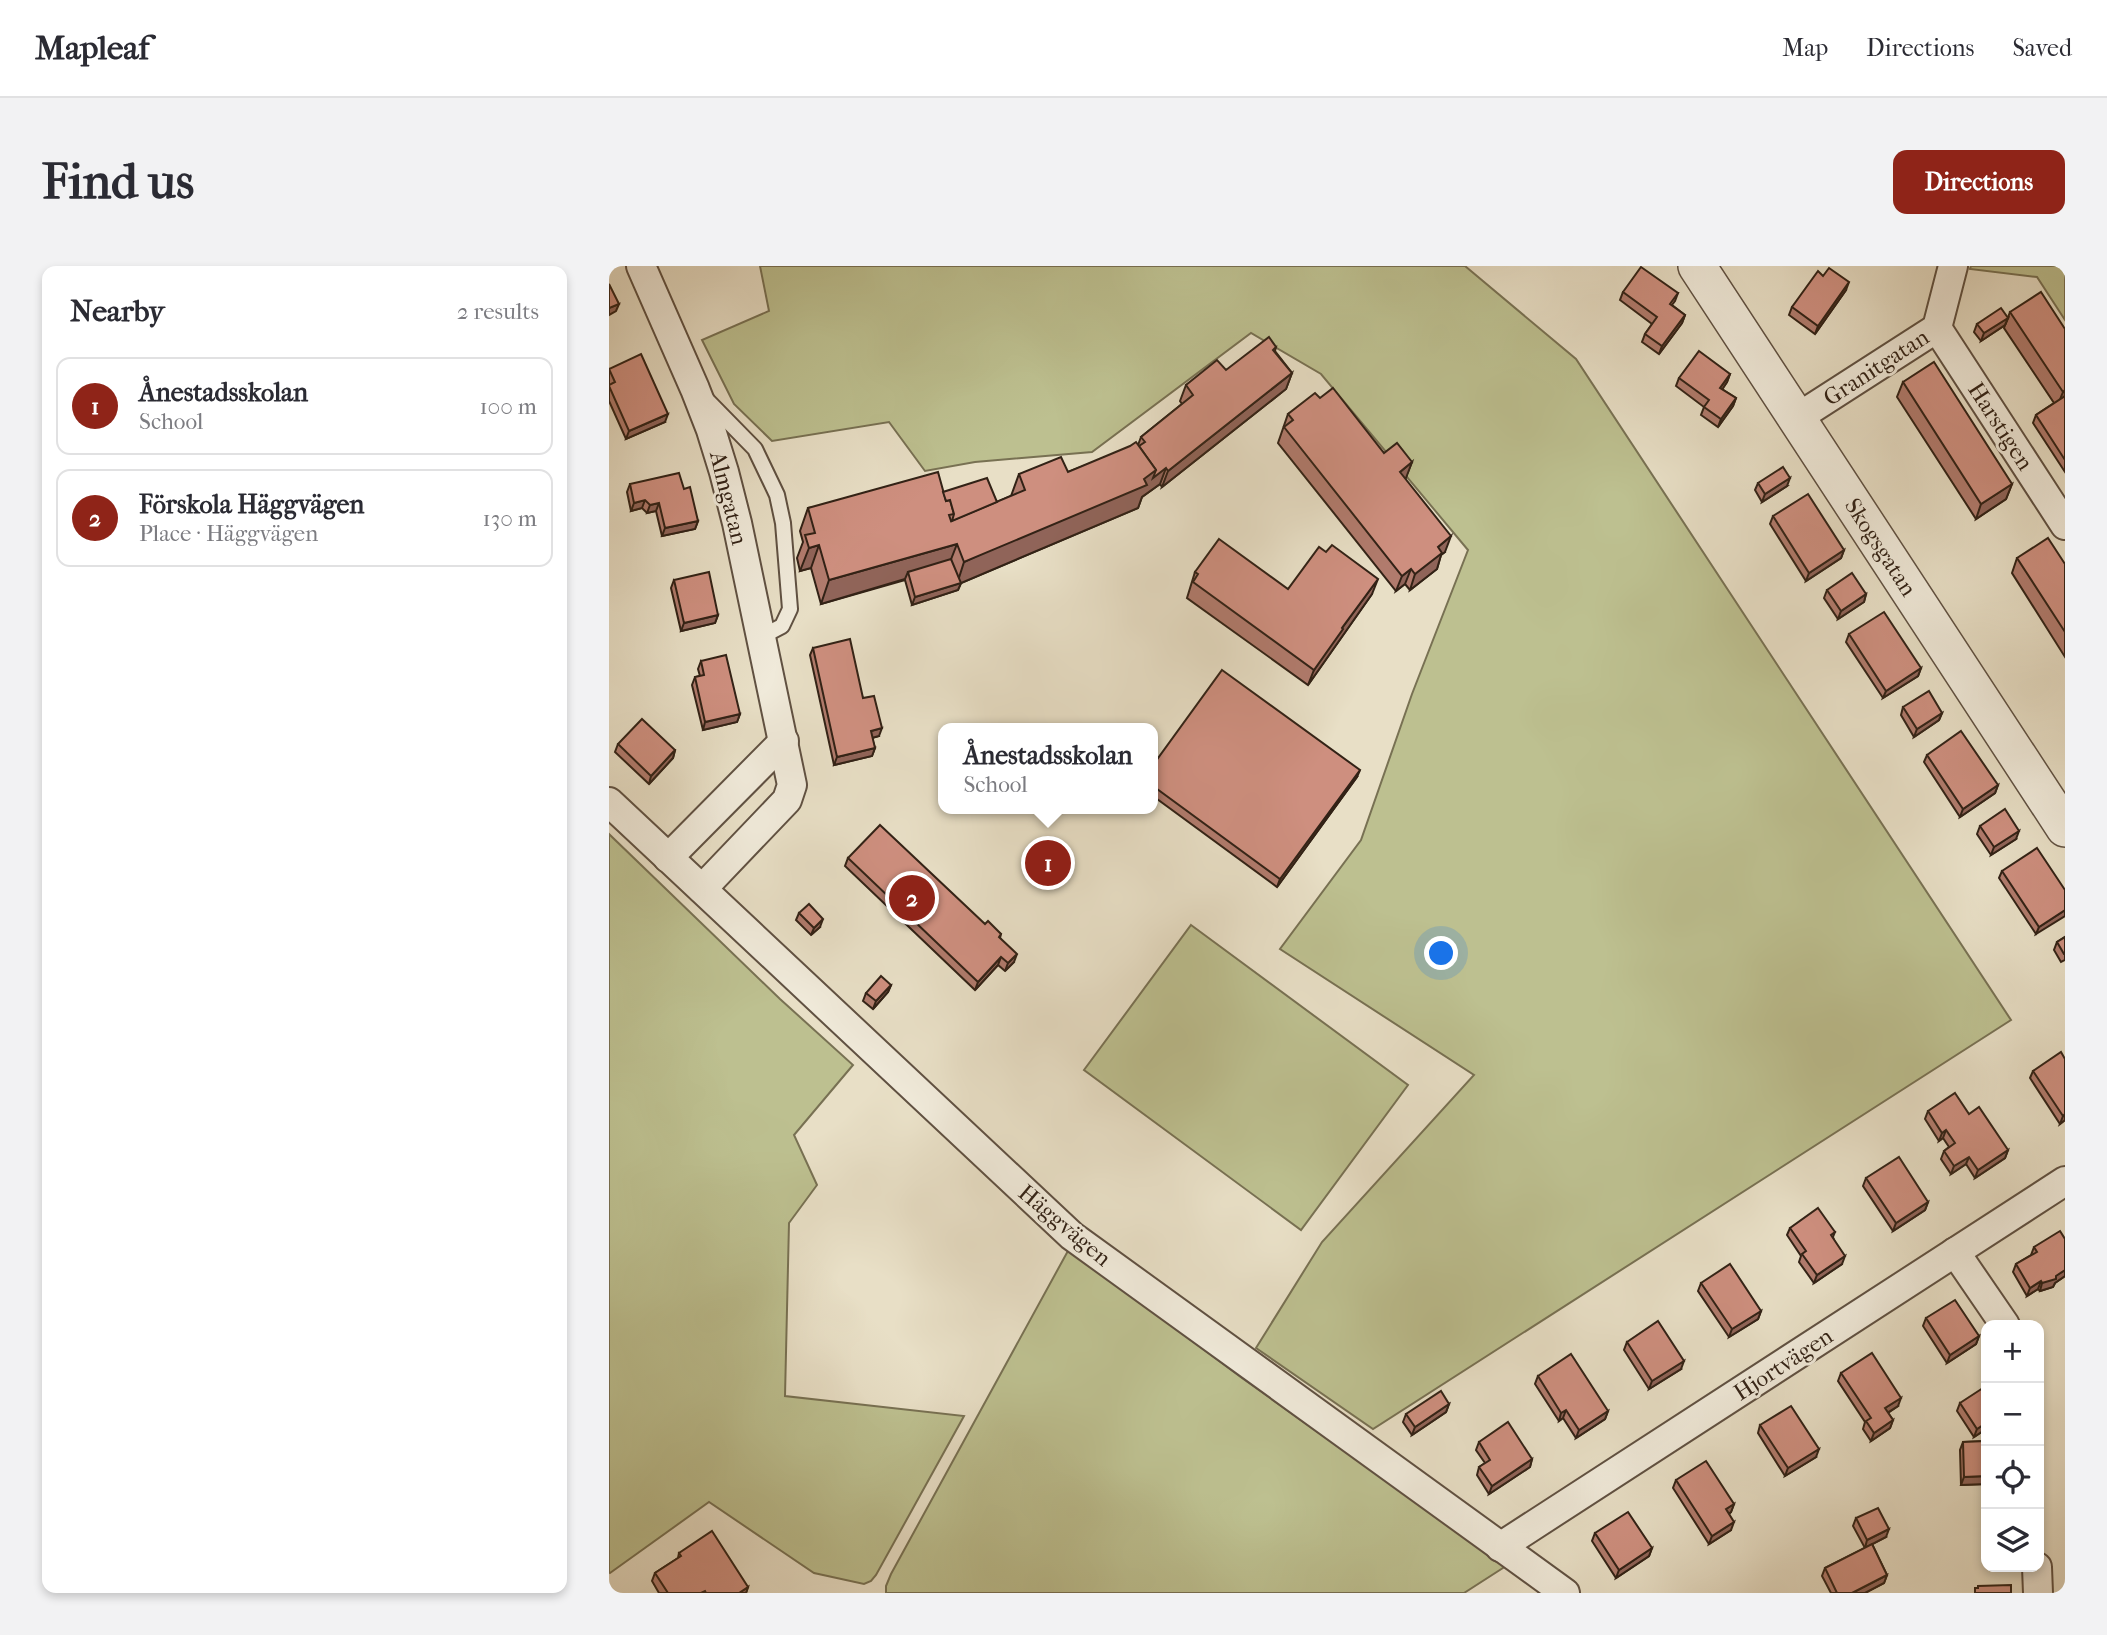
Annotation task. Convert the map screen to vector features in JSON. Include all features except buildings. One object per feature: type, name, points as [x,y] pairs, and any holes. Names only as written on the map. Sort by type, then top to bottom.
[{"type":"street","name":"Almgatan","points":[[641,266],[695,389],[724,472],[791,777],[791,794],[702,889]]},
{"type":"street","name":"Skogsgatan","points":[[1697,266],[2065,828]]},
{"type":"street","name":"Granitgatan","points":[[1797,418],[1937,328],[1953,266]]},
{"type":"street","name":"Harstigen","points":[[1937,328],[2065,525]]},
{"type":"street","points":[[668,858],[783,741]]},
{"type":"street","name":"Häggvägen","points":[[609,802],[1072,1236],[1565,1593]]},
{"type":"street","name":"Hjortvägen","points":[[1500,1547],[2065,1181]]},
{"type":"street","points":[[1955,1252],[2002,1320]]},
{"type":"street","points":[[2037,1572],[2038,1593]]},
{"type":"lane","points":[[695,389],[755,449],[777,495],[783,523],[790,609],[782,626],[761,637]]},
{"type":"green space","points":[[760,266],[1465,266],[1576,359],[2011,1020],[1373,1429],[1256,1348],[1322,1242],[1474,1075],[1280,949],[1361,840],[1412,694],[1468,550],[1321,374],[1251,333],[1092,452],[975,462],[925,471],[889,422],[772,441],[734,404],[702,340],[769,311]]},
{"type":"green space","points":[[1971,266],[2065,266],[2065,320],[2037,277],[1970,269]]},
{"type":"green space","points":[[609,834],[780,999],[853,1065],[794,1135],[817,1185],[789,1223],[785,1396],[964,1416],[876,1575],[864,1584],[814,1573],[709,1502],[609,1572]]},
{"type":"green space","points":[[1191,925],[1408,1085],[1301,1230],[1084,1070]]},
{"type":"green space","points":[[1069,1249],[1242,1378],[1506,1566],[1464,1593],[886,1593],[891,1574]]},
{"type":"place","name":"Ånestadsskolan","points":[[1048,863]]},
{"type":"place","name":"Förskola Häggvägen","points":[[912,898]]}]
